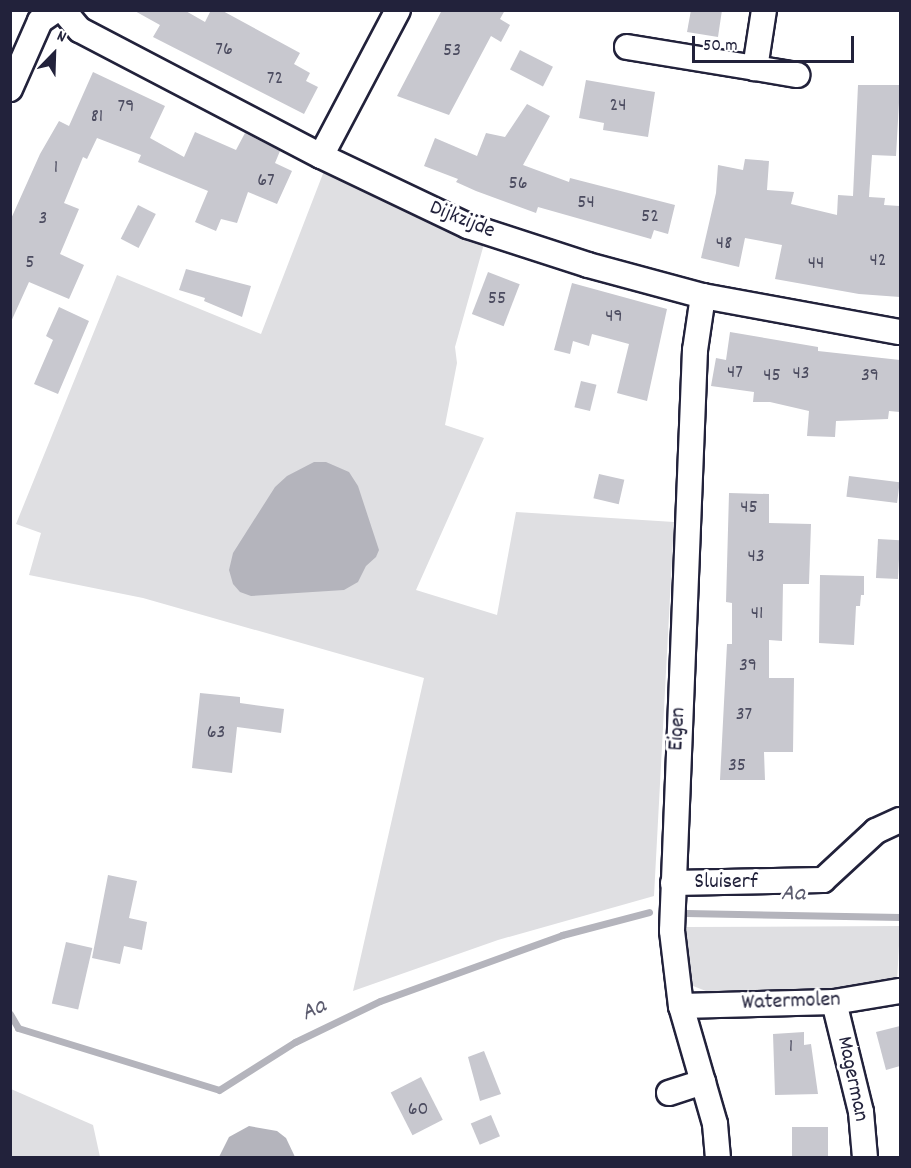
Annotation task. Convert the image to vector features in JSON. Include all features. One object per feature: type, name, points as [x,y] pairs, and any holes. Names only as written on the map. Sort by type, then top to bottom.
[{"type":"street","points":[[10,89],[40,21],[56,10]]},
{"type":"street","name":"Dijkzijde","points":[[63,10],[80,30],[321,156],[468,226],[588,265],[703,296],[900,332]]},
{"type":"street","points":[[321,156],[398,10]]},
{"type":"street","points":[[755,68],[764,10]]},
{"type":"street","points":[[627,47],[797,75]]},
{"type":"street","name":"Eigen","points":[[703,296],[695,350],[672,931],[681,1006],[715,1124],[718,1158]]},
{"type":"street","name":"Sluiserf","points":[[673,890],[823,880],[876,831],[900,820]]},
{"type":"street","name":"Watermolen","points":[[681,1006],[834,1002],[900,991]]},
{"type":"street","name":"Magerman","points":[[834,1002],[861,1112],[865,1158]]},
{"type":"street","points":[[669,1093],[703,1082]]},
{"type":"shaded area","points":[[324,171],[484,244],[455,347],[457,363],[445,425],[484,438],[416,590],[497,615],[516,512],[674,522],[654,896],[498,940],[353,991],[424,678],[143,598],[29,575],[41,533],[16,524],[117,275],[261,334]]},
{"type":"shaded area","points":[[314,462],[326,462],[349,472],[358,486],[379,550],[376,557],[366,566],[358,582],[344,590],[251,596],[240,592],[233,584],[229,570],[233,553],[275,487],[287,476]]},
{"type":"shaded area","points":[[900,926],[897,982],[795,992],[706,991],[693,986],[686,975],[686,927]]},
{"type":"shaded area","points":[[11,1089],[93,1125],[100,1157],[11,1157]]},
{"type":"shaded area","points":[[249,1126],[277,1131],[286,1138],[295,1157],[219,1157],[229,1137]]},
{"type":"building","points":[[133,10],[184,10],[205,22],[211,10],[221,10],[300,53],[294,64],[310,73],[306,81],[318,87],[304,114],[153,37],[160,25]]},
{"type":"building","points":[[442,10],[505,10],[500,19],[510,25],[501,42],[491,36],[449,115],[397,96]]},
{"type":"building","points":[[691,10],[722,10],[718,37],[687,32]]},
{"type":"building","points":[[520,50],[553,67],[543,86],[510,70]]},
{"type":"building","points":[[93,72],[165,106],[150,138],[184,157],[195,132],[236,150],[245,133],[280,151],[275,163],[292,171],[277,204],[248,192],[237,223],[221,219],[216,231],[195,222],[208,191],[138,162],[141,155],[97,138],[87,159],[83,157],[64,203],[79,209],[60,254],[84,265],[69,299],[29,282],[10,324],[10,221],[40,154],[59,121],[69,126]]},
{"type":"building","points":[[586,80],[655,92],[648,137],[603,130],[604,123],[579,118]]},
{"type":"building","points":[[858,85],[900,85],[896,156],[872,155],[869,197],[885,198],[884,205],[900,206],[900,297],[859,294],[775,279],[782,245],[745,238],[739,267],[701,258],[716,193],[718,165],[743,170],[745,159],[769,161],[767,190],[794,192],[791,204],[837,215],[838,195],[853,196]]},
{"type":"building","points":[[527,104],[550,116],[523,165],[569,182],[570,178],[675,205],[668,234],[654,230],[651,239],[538,207],[536,213],[476,191],[456,182],[458,179],[424,166],[435,138],[477,156],[486,133],[505,137]]},
{"type":"building","points":[[138,205],[156,214],[139,248],[121,239]]},
{"type":"building","points":[[186,269],[251,286],[242,317],[204,301],[205,298],[179,290]]},
{"type":"building","points":[[488,272],[520,284],[504,326],[472,314]]},
{"type":"building","points":[[572,283],[667,309],[647,401],[617,393],[629,344],[592,334],[589,346],[573,341],[570,354],[554,350]]},
{"type":"building","points":[[59,307],[89,321],[58,394],[34,384],[53,340],[46,336]]},
{"type":"building","points":[[730,332],[818,347],[818,351],[900,360],[900,412],[889,411],[888,419],[836,421],[835,437],[807,436],[809,411],[770,402],[753,402],[754,392],[711,386],[716,358],[726,360]]},
{"type":"building","points":[[581,381],[597,385],[590,411],[574,407]]},
{"type":"building","points":[[599,474],[624,480],[619,504],[593,498]]},
{"type":"building","points":[[849,476],[900,482],[897,503],[846,497]]},
{"type":"building","points":[[729,493],[769,494],[769,523],[811,524],[809,584],[783,584],[782,641],[769,640],[769,678],[794,678],[793,752],[764,752],[765,780],[720,780],[727,644],[732,644],[732,603],[726,602]]},
{"type":"building","points":[[878,539],[900,540],[898,579],[876,578]]},
{"type":"building","points":[[820,575],[864,576],[864,595],[861,595],[860,606],[856,606],[854,645],[819,643]]},
{"type":"building","points":[[200,693],[240,697],[240,703],[284,709],[281,733],[237,727],[232,773],[192,768]]},
{"type":"building","points":[[108,875],[137,881],[129,918],[147,922],[142,950],[124,946],[120,964],[92,958]]},
{"type":"building","points":[[66,942],[92,948],[78,1009],[52,1003]]},
{"type":"building","points":[[900,1026],[900,1066],[886,1070],[876,1032]]},
{"type":"building","points":[[804,1032],[804,1045],[811,1044],[818,1094],[775,1095],[773,1034]]},
{"type":"building","points":[[484,1051],[501,1094],[480,1101],[468,1057]]},
{"type":"building","points":[[421,1077],[443,1120],[412,1135],[391,1092]]},
{"type":"building","points":[[491,1115],[500,1136],[480,1145],[471,1124]]},
{"type":"building","points":[[792,1127],[828,1127],[828,1158],[792,1158]]},
{"type":"waterway","name":"Aa","points":[[10,1014],[18,1028],[219,1090],[295,1042],[380,1001],[562,935],[649,912]]},
{"type":"waterway","name":"Aa","points":[[686,913],[900,917]]}]
